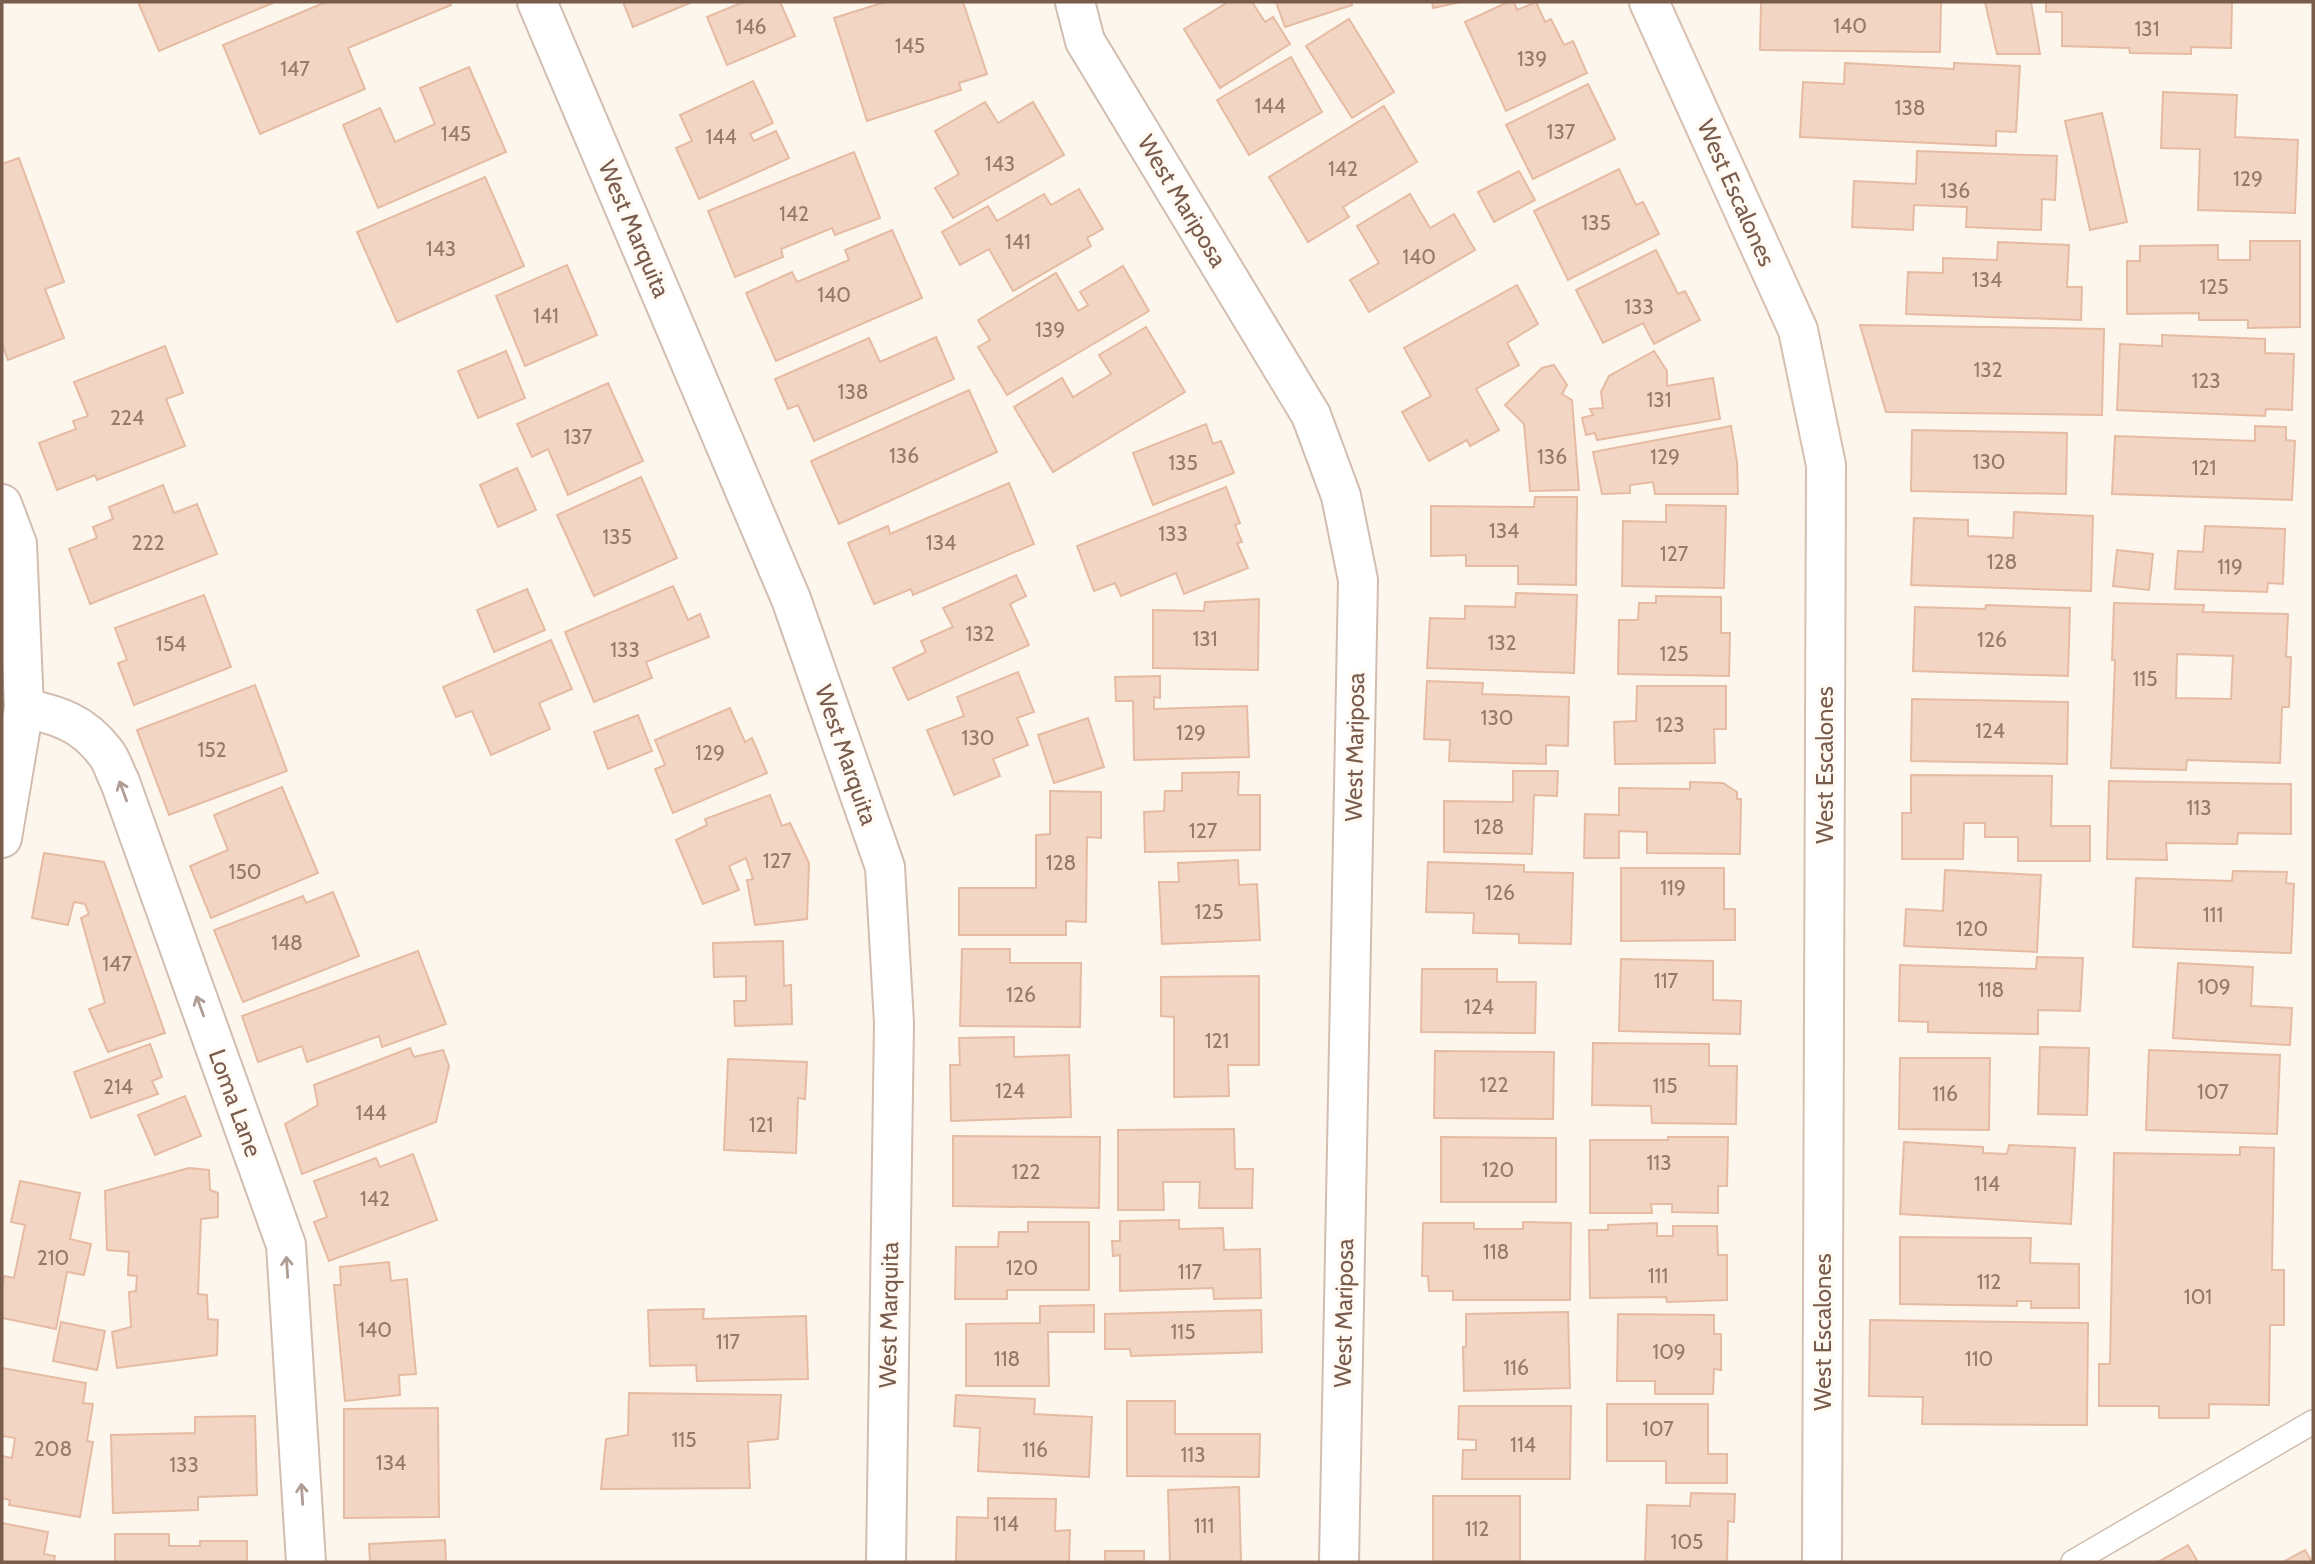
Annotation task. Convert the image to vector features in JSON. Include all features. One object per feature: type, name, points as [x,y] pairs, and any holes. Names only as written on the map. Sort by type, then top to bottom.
[{"type":"street","name":"West Marquita","points":[[537,2],[791,599],[885,867],[894,1023],[886,1562]]},
{"type":"street","name":"West Mariposa","points":[[1075,2],[1085,41],[1311,415],[1341,496],[1358,580],[1339,1562]]},
{"type":"street","name":"West Escalones","points":[[1650,2],[1798,330],[1826,465],[1822,1562]]},
{"type":"street","points":[[2,504],[17,544],[24,708],[2,838]]},
{"type":"street","name":"Loma Lane","points":[[24,708],[58,715],[79,726],[106,753],[120,782],[286,1245],[306,1562]]},
{"type":"lane","points":[[2077,1561],[2313,1422]]},
{"type":"building","points":[[138,2],[275,2],[159,51]]},
{"type":"building","points":[[326,2],[449,2],[451,5],[348,48],[365,89],[260,134],[223,45]]},
{"type":"building","points":[[623,2],[692,2],[633,27]]},
{"type":"building","points":[[743,2],[780,2],[795,36],[727,65],[707,17]]},
{"type":"building","points":[[885,2],[963,2],[987,74],[959,83],[961,90],[867,121],[834,18]]},
{"type":"building","points":[[1228,2],[1252,2],[1265,22],[1273,17],[1290,44],[1220,88],[1184,29]]},
{"type":"building","points":[[1276,2],[1351,2],[1352,5],[1285,27]]},
{"type":"building","points":[[1432,2],[1461,2],[1433,8]]},
{"type":"building","points":[[1508,2],[1514,2],[1517,10],[1536,2],[1545,22],[1551,19],[1564,45],[1573,41],[1587,73],[1506,111],[1465,22]]},
{"type":"building","points":[[1761,2],[1941,2],[1940,52],[1760,50]]},
{"type":"building","points":[[1985,2],[2031,2],[2040,54],[1997,54]]},
{"type":"building","points":[[2046,2],[2232,2],[2231,48],[2191,47],[2191,54],[2130,53],[2129,48],[2062,46],[2062,12],[2046,12]]},
{"type":"building","points":[[1349,19],[1394,92],[1352,118],[1306,46]]},
{"type":"building","points":[[1291,57],[1322,112],[1249,155],[1217,100]]},
{"type":"building","points":[[1845,63],[1954,69],[1954,63],[2020,66],[2016,132],[1996,131],[1996,146],[1800,137],[1803,82],[1844,84]]},
{"type":"building","points":[[469,67],[506,152],[378,208],[343,125],[380,108],[395,142],[435,124],[420,88]]},
{"type":"building","points":[[753,81],[773,123],[750,134],[754,141],[776,131],[789,158],[699,199],[676,148],[692,141],[680,115]]},
{"type":"building","points":[[1588,84],[1615,139],[1533,179],[1506,125]]},
{"type":"building","points":[[2163,92],[2237,95],[2235,137],[2298,140],[2295,213],[2198,210],[2200,149],[2161,148]]},
{"type":"building","points":[[985,102],[998,123],[1033,102],[1064,155],[953,218],[935,188],[959,174],[935,131]]},
{"type":"building","points":[[1384,106],[1417,162],[1343,207],[1349,217],[1308,242],[1269,177]]},
{"type":"building","points":[[2102,113],[2127,222],[2090,230],[2065,121]]},
{"type":"building","points":[[1917,151],[2057,156],[2055,200],[2042,199],[2041,230],[1966,227],[1967,207],[1914,205],[1913,230],[1852,227],[1854,181],[1916,184]]},
{"type":"building","points":[[854,152],[880,218],[835,235],[832,228],[781,249],[783,257],[735,277],[708,211]]},
{"type":"building","points":[[19,158],[64,282],[45,289],[64,338],[8,360],[2,344],[2,164]]},
{"type":"building","points":[[1619,169],[1636,205],[1643,202],[1659,234],[1568,280],[1534,211]]},
{"type":"building","points":[[1519,171],[1535,200],[1494,222],[1478,192]]},
{"type":"building","points":[[485,177],[524,266],[397,322],[357,232]]},
{"type":"building","points":[[1079,189],[1103,229],[1087,238],[1091,246],[1013,291],[989,249],[960,265],[942,232],[988,206],[997,221],[1044,194],[1051,205]]},
{"type":"building","points":[[1410,194],[1430,228],[1454,214],[1475,250],[1369,312],[1350,280],[1379,263],[1357,226]]},
{"type":"building","points":[[892,230],[922,298],[776,361],[746,293],[792,272],[797,282],[849,260],[845,250]]},
{"type":"building","points":[[2250,241],[2300,241],[2300,327],[2248,328],[2248,320],[2199,320],[2199,313],[2127,314],[2127,261],[2140,261],[2140,246],[2218,245],[2218,260],[2250,260]]},
{"type":"building","points":[[1998,242],[2069,245],[2067,287],[2082,287],[2081,320],[1906,314],[1908,272],[1943,273],[1943,258],[1997,260]]},
{"type":"building","points":[[1656,250],[1678,294],[1685,291],[1700,320],[1654,344],[1643,323],[1603,343],[1576,290]]},
{"type":"building","points":[[567,265],[597,335],[525,366],[496,296]]},
{"type":"building","points":[[1123,266],[1149,311],[1007,395],[978,347],[990,340],[978,320],[1056,273],[1078,311],[1088,305],[1080,292]]},
{"type":"building","points":[[1517,285],[1538,324],[1507,343],[1519,365],[1476,389],[1499,430],[1470,446],[1467,440],[1429,461],[1402,412],[1431,396],[1404,348]]},
{"type":"building","points":[[1860,325],[2104,329],[2102,415],[1886,412]]},
{"type":"building","points":[[1146,327],[1185,392],[1053,472],[1014,407],[1062,378],[1073,397],[1111,374],[1099,355]]},
{"type":"building","points":[[2162,335],[2265,339],[2265,353],[2294,354],[2292,410],[2266,409],[2265,416],[2117,410],[2120,344],[2162,346]]},
{"type":"building","points":[[936,337],[954,379],[814,441],[798,405],[788,409],[775,379],[869,338],[880,362]]},
{"type":"building","points":[[165,346],[183,393],[166,399],[185,446],[97,480],[95,475],[57,490],[39,443],[76,429],[73,421],[88,416],[74,382]]},
{"type":"building","points":[[506,351],[525,398],[478,418],[458,371]]},
{"type":"building","points":[[1654,351],[1667,371],[1667,386],[1713,378],[1720,419],[1597,440],[1595,433],[1586,435],[1582,418],[1593,415],[1590,409],[1603,408],[1601,392],[1609,376]]},
{"type":"building","points":[[1554,365],[1567,385],[1562,394],[1572,400],[1579,490],[1530,491],[1524,424],[1505,405],[1542,368]]},
{"type":"building","points":[[608,383],[643,461],[568,495],[548,449],[532,457],[517,424]]},
{"type":"building","points":[[969,390],[997,452],[839,524],[811,461]]},
{"type":"building","points":[[1206,424],[1213,444],[1221,441],[1234,473],[1153,505],[1133,453]]},
{"type":"building","points":[[1731,426],[1737,462],[1738,494],[1655,494],[1653,482],[1630,485],[1630,493],[1602,494],[1593,452]]},
{"type":"building","points":[[2255,426],[2286,427],[2286,440],[2295,441],[2292,500],[2112,494],[2115,436],[2255,441]]},
{"type":"building","points":[[1912,430],[2067,433],[2066,494],[1911,491]]},
{"type":"building","points":[[517,468],[536,510],[498,527],[480,485]]},
{"type":"building","points":[[641,477],[677,558],[594,596],[557,515]]},
{"type":"building","points":[[1009,483],[1034,544],[913,595],[911,589],[874,604],[848,543],[888,526],[890,534]]},
{"type":"building","points":[[163,485],[174,513],[197,504],[217,554],[90,604],[69,549],[97,538],[93,527],[113,519],[109,507]]},
{"type":"building","points":[[1226,487],[1240,523],[1235,525],[1242,542],[1237,543],[1248,568],[1184,594],[1176,573],[1121,596],[1115,583],[1094,591],[1077,546]]},
{"type":"building","points":[[1535,497],[1577,497],[1576,585],[1518,584],[1518,566],[1466,566],[1466,555],[1431,556],[1431,506],[1534,507]]},
{"type":"building","points":[[1666,505],[1726,506],[1724,588],[1622,586],[1623,521],[1666,522]]},
{"type":"building","points":[[2014,512],[2093,516],[2091,591],[1911,585],[1914,518],[1968,520],[1968,536],[2013,538]]},
{"type":"building","points":[[2205,526],[2285,529],[2283,584],[2268,583],[2267,592],[2175,589],[2178,551],[2203,552]]},
{"type":"building","points":[[2117,550],[2153,554],[2149,590],[2113,586]]},
{"type":"building","points":[[1016,575],[1026,596],[1010,604],[1029,645],[908,700],[893,668],[926,652],[921,641],[953,627],[943,608]]},
{"type":"building","points":[[673,586],[688,620],[700,614],[709,637],[646,662],[652,678],[594,702],[565,632]]},
{"type":"building","points":[[527,589],[545,630],[494,652],[477,610]]},
{"type":"building","points":[[1516,593],[1577,595],[1574,673],[1427,668],[1430,618],[1465,619],[1465,606],[1515,607]]},
{"type":"building","points":[[204,595],[231,667],[134,705],[118,663],[127,660],[115,628]]},
{"type":"building","points":[[1656,596],[1721,597],[1721,633],[1730,633],[1729,676],[1618,674],[1619,620],[1638,620],[1639,603],[1656,603]]},
{"type":"building","points":[[1259,599],[1258,670],[1153,668],[1153,610],[1204,611],[1205,602]]},
{"type":"building","points":[[2114,603],[2204,605],[2203,612],[2288,614],[2286,657],[2291,657],[2289,707],[2282,707],[2280,763],[2187,760],[2186,770],[2111,768],[2115,660],[2112,660]],"holes":[[[2177,654],[2233,656],[2231,699],[2176,698]]]},
{"type":"building","points":[[1986,605],[2070,608],[2068,676],[1913,671],[1915,607],[1985,609]]},
{"type":"building","points":[[551,640],[572,689],[539,703],[550,729],[491,755],[472,711],[456,717],[443,687]]},
{"type":"building","points":[[1018,672],[1034,712],[1017,718],[1028,745],[993,759],[1000,776],[954,795],[927,730],[964,716],[957,697]]},
{"type":"building","points":[[1160,676],[1160,698],[1154,697],[1154,709],[1247,706],[1249,757],[1134,760],[1133,701],[1116,701],[1115,677]]},
{"type":"building","points":[[1427,681],[1483,683],[1482,694],[1569,697],[1568,746],[1546,745],[1546,764],[1449,761],[1450,740],[1424,739]]},
{"type":"building","points":[[255,685],[287,771],[169,815],[137,730]]},
{"type":"building","points":[[1637,686],[1726,686],[1726,729],[1714,729],[1715,763],[1615,764],[1614,722],[1636,721]]},
{"type":"building","points":[[1912,699],[2068,702],[2067,764],[1911,761]]},
{"type":"building","points":[[730,708],[745,742],[752,738],[767,773],[673,813],[655,769],[665,765],[655,740]]},
{"type":"building","points":[[638,715],[652,751],[608,769],[594,732]]},
{"type":"building","points":[[1088,718],[1104,767],[1054,783],[1038,735]]},
{"type":"building","points":[[1513,771],[1558,771],[1557,796],[1534,795],[1532,854],[1444,852],[1444,801],[1513,802]]},
{"type":"building","points":[[1239,772],[1238,795],[1260,795],[1260,850],[1145,852],[1144,812],[1164,811],[1165,791],[1182,791],[1182,773]]},
{"type":"building","points":[[1911,775],[2052,776],[2051,826],[2090,826],[2090,861],[2018,861],[2018,837],[1985,837],[1985,823],[1964,823],[1963,859],[1902,859],[1902,813],[1911,813]]},
{"type":"building","points":[[2109,781],[2291,784],[2291,834],[2238,833],[2237,844],[2166,843],[2167,860],[2107,859]]},
{"type":"building","points":[[1690,782],[1723,783],[1737,792],[1737,799],[1741,799],[1740,854],[1647,853],[1647,832],[1619,831],[1619,858],[1584,858],[1585,814],[1619,815],[1619,788],[1690,789]]},
{"type":"building","points":[[282,787],[318,873],[211,918],[190,866],[228,850],[214,815]]},
{"type":"building","points":[[1050,791],[1101,792],[1101,838],[1087,837],[1086,922],[1066,921],[1066,935],[959,935],[959,888],[1036,888],[1036,835],[1050,834]]},
{"type":"building","points":[[770,795],[782,826],[790,823],[809,863],[807,919],[755,925],[747,880],[753,879],[746,858],[729,866],[739,890],[703,904],[676,840],[707,825],[705,819]]},
{"type":"building","points":[[44,853],[104,862],[165,1033],[108,1052],[89,1009],[105,1003],[81,918],[89,914],[85,904],[74,902],[68,925],[32,918]]},
{"type":"building","points":[[1238,860],[1239,885],[1257,884],[1260,940],[1162,944],[1159,882],[1179,882],[1178,863]]},
{"type":"building","points":[[1428,862],[1524,865],[1524,872],[1573,873],[1571,944],[1519,943],[1519,934],[1473,933],[1474,913],[1426,912]]},
{"type":"building","points":[[1621,868],[1724,868],[1724,909],[1735,909],[1735,940],[1621,941]]},
{"type":"building","points":[[1945,870],[2041,875],[2037,952],[1904,946],[1906,909],[1943,911]]},
{"type":"building","points":[[2233,871],[2287,872],[2286,883],[2294,884],[2291,953],[2133,947],[2136,878],[2232,881]]},
{"type":"building","points":[[333,892],[359,956],[243,1002],[214,930],[303,896],[306,903]]},
{"type":"building","points":[[783,941],[784,986],[791,985],[792,1024],[735,1026],[734,1001],[746,1001],[746,976],[714,977],[713,943]]},
{"type":"building","points":[[962,949],[1010,949],[1010,963],[1081,963],[1080,1027],[960,1026]]},
{"type":"building","points":[[418,951],[446,1024],[382,1047],[379,1036],[307,1062],[302,1046],[258,1062],[242,1016]]},
{"type":"building","points":[[2037,957],[2083,958],[2080,1011],[2038,1010],[2038,1034],[1928,1032],[1928,1022],[1899,1021],[1900,965],[2036,969]]},
{"type":"building","points":[[1621,959],[1713,961],[1713,1000],[1741,1001],[1740,1034],[1619,1031]]},
{"type":"building","points":[[2178,963],[2253,967],[2251,1006],[2292,1008],[2290,1045],[2173,1038]]},
{"type":"building","points":[[1422,969],[1497,969],[1497,982],[1536,982],[1535,1033],[1421,1032]]},
{"type":"building","points":[[1259,976],[1259,1065],[1228,1065],[1229,1096],[1174,1097],[1174,1017],[1161,1016],[1161,977]]},
{"type":"building","points":[[1014,1037],[1014,1057],[1069,1055],[1071,1117],[951,1121],[950,1065],[960,1065],[959,1038]]},
{"type":"building","points":[[1593,1043],[1709,1044],[1709,1066],[1737,1066],[1736,1124],[1652,1123],[1651,1106],[1592,1105]]},
{"type":"building","points":[[150,1044],[162,1077],[152,1081],[158,1094],[91,1118],[74,1072]]},
{"type":"building","points":[[2040,1047],[2089,1048],[2087,1115],[2038,1114]]},
{"type":"building","points":[[410,1048],[414,1057],[443,1050],[449,1066],[436,1122],[302,1174],[285,1124],[318,1105],[314,1085]]},
{"type":"building","points":[[2149,1050],[2280,1055],[2277,1134],[2146,1130]]},
{"type":"building","points":[[1435,1051],[1554,1052],[1553,1119],[1434,1118]]},
{"type":"building","points":[[1900,1058],[1990,1058],[1989,1130],[1899,1129]]},
{"type":"building","points":[[728,1059],[807,1062],[805,1099],[798,1098],[796,1153],[724,1150]]},
{"type":"building","points":[[185,1096],[201,1136],[155,1155],[138,1115]]},
{"type":"building","points":[[1234,1129],[1235,1169],[1253,1169],[1252,1208],[1199,1208],[1200,1182],[1163,1182],[1164,1210],[1118,1210],[1118,1130]]},
{"type":"building","points":[[953,1136],[1100,1137],[1099,1208],[953,1206]]},
{"type":"building","points":[[1441,1137],[1556,1138],[1556,1202],[1441,1202]]},
{"type":"building","points":[[1668,1137],[1728,1137],[1727,1186],[1718,1186],[1718,1213],[1672,1212],[1672,1204],[1651,1204],[1652,1213],[1590,1213],[1590,1140],[1668,1140]]},
{"type":"building","points":[[1904,1142],[1983,1147],[1983,1153],[2007,1154],[2009,1145],[2075,1148],[2071,1224],[1900,1214]]},
{"type":"building","points":[[2240,1147],[2274,1148],[2272,1270],[2284,1270],[2284,1325],[2270,1325],[2269,1405],[2209,1404],[2209,1418],[2159,1418],[2159,1406],[2099,1406],[2099,1364],[2110,1364],[2114,1153],[2240,1155]]},
{"type":"building","points":[[413,1154],[437,1220],[329,1261],[314,1222],[327,1217],[314,1181],[376,1158],[380,1167]]},
{"type":"building","points":[[189,1168],[209,1170],[210,1190],[218,1193],[218,1217],[201,1219],[198,1294],[207,1295],[208,1319],[218,1320],[217,1355],[117,1368],[112,1332],[131,1327],[129,1292],[136,1291],[137,1276],[128,1275],[129,1252],[107,1250],[105,1191]]},
{"type":"building","points":[[20,1181],[80,1193],[70,1239],[91,1244],[84,1275],[67,1272],[56,1329],[2,1318],[4,1276],[14,1278],[25,1225],[11,1222]]},
{"type":"building","points":[[1179,1220],[1179,1229],[1223,1228],[1224,1250],[1260,1249],[1261,1298],[1214,1299],[1213,1288],[1120,1291],[1120,1255],[1113,1256],[1112,1241],[1120,1241],[1120,1221]]},
{"type":"building","points":[[1028,1222],[1089,1222],[1089,1290],[1007,1290],[1007,1299],[955,1299],[956,1247],[998,1247],[999,1232],[1028,1232]]},
{"type":"building","points":[[1523,1222],[1571,1223],[1570,1300],[1453,1300],[1453,1291],[1429,1291],[1428,1276],[1422,1276],[1423,1223],[1474,1223],[1474,1229],[1523,1229]]},
{"type":"building","points":[[1657,1223],[1657,1236],[1673,1236],[1673,1226],[1717,1226],[1718,1255],[1727,1255],[1727,1300],[1667,1302],[1666,1297],[1590,1298],[1589,1230],[1608,1230],[1608,1225]]},
{"type":"building","points":[[1900,1237],[2031,1238],[2030,1263],[2079,1264],[2079,1308],[2031,1308],[2031,1301],[2017,1301],[2017,1306],[1900,1304]]},
{"type":"building","points":[[389,1262],[391,1281],[407,1279],[416,1374],[399,1375],[400,1395],[345,1401],[334,1285],[341,1285],[340,1267]]},
{"type":"building","points":[[1094,1305],[1094,1332],[1048,1332],[1049,1386],[966,1386],[966,1324],[1040,1323],[1040,1306]]},
{"type":"building","points":[[704,1309],[703,1319],[806,1316],[808,1379],[697,1381],[696,1365],[650,1366],[648,1310]]},
{"type":"building","points":[[1261,1310],[1262,1352],[1131,1356],[1130,1349],[1105,1349],[1105,1314]]},
{"type":"building","points":[[1568,1312],[1570,1388],[1464,1391],[1463,1347],[1466,1347],[1466,1314]]},
{"type":"building","points":[[1618,1314],[1714,1315],[1714,1334],[1721,1334],[1721,1370],[1714,1369],[1713,1394],[1655,1394],[1655,1381],[1617,1381]]},
{"type":"building","points":[[1870,1320],[2088,1323],[2087,1425],[1922,1424],[1923,1397],[1869,1396]]},
{"type":"building","points":[[61,1322],[105,1331],[97,1370],[53,1361]]},
{"type":"building","points":[[2,1368],[86,1383],[83,1403],[93,1404],[87,1441],[93,1442],[80,1517],[9,1505],[10,1500],[2,1498],[2,1456],[12,1458],[15,1438],[2,1436]]},
{"type":"building","points":[[629,1393],[781,1395],[778,1439],[748,1442],[750,1488],[601,1489],[606,1439],[628,1435]]},
{"type":"building","points":[[956,1395],[1035,1399],[1034,1414],[1092,1417],[1089,1477],[978,1471],[980,1428],[954,1426]]},
{"type":"building","points":[[1127,1401],[1175,1401],[1175,1434],[1260,1434],[1259,1477],[1127,1476]]},
{"type":"building","points":[[1607,1404],[1708,1404],[1708,1454],[1727,1454],[1727,1483],[1666,1483],[1666,1461],[1607,1461]]},
{"type":"building","points":[[1459,1406],[1571,1406],[1570,1479],[1462,1479],[1463,1450],[1476,1450],[1476,1440],[1458,1439]]},
{"type":"building","points":[[438,1408],[439,1517],[344,1518],[344,1409]]},
{"type":"building","points":[[255,1416],[257,1495],[198,1497],[198,1510],[113,1513],[111,1435],[195,1433],[195,1417]]},
{"type":"building","points":[[1239,1487],[1241,1562],[1170,1562],[1168,1490]]},
{"type":"building","points":[[1691,1493],[1735,1494],[1734,1522],[1728,1521],[1727,1562],[1645,1562],[1647,1505],[1690,1506]]},
{"type":"building","points":[[1433,1496],[1520,1496],[1520,1562],[1433,1562]]},
{"type":"building","points":[[988,1498],[1056,1499],[1055,1531],[1070,1530],[1069,1562],[956,1562],[957,1517],[988,1518]]},
{"type":"building","points":[[2,1523],[48,1532],[44,1554],[55,1556],[54,1562],[2,1562]]},
{"type":"building","points":[[115,1534],[169,1534],[169,1546],[200,1546],[200,1541],[247,1541],[247,1562],[115,1562]]},
{"type":"building","points":[[445,1540],[446,1562],[370,1562],[369,1544]]},
{"type":"building","points":[[2188,1545],[2198,1562],[2158,1562]]},
{"type":"building","points":[[2305,1550],[2312,1562],[2283,1562]]},
{"type":"building","points":[[1105,1551],[1144,1551],[1144,1562],[1105,1562]]}]
